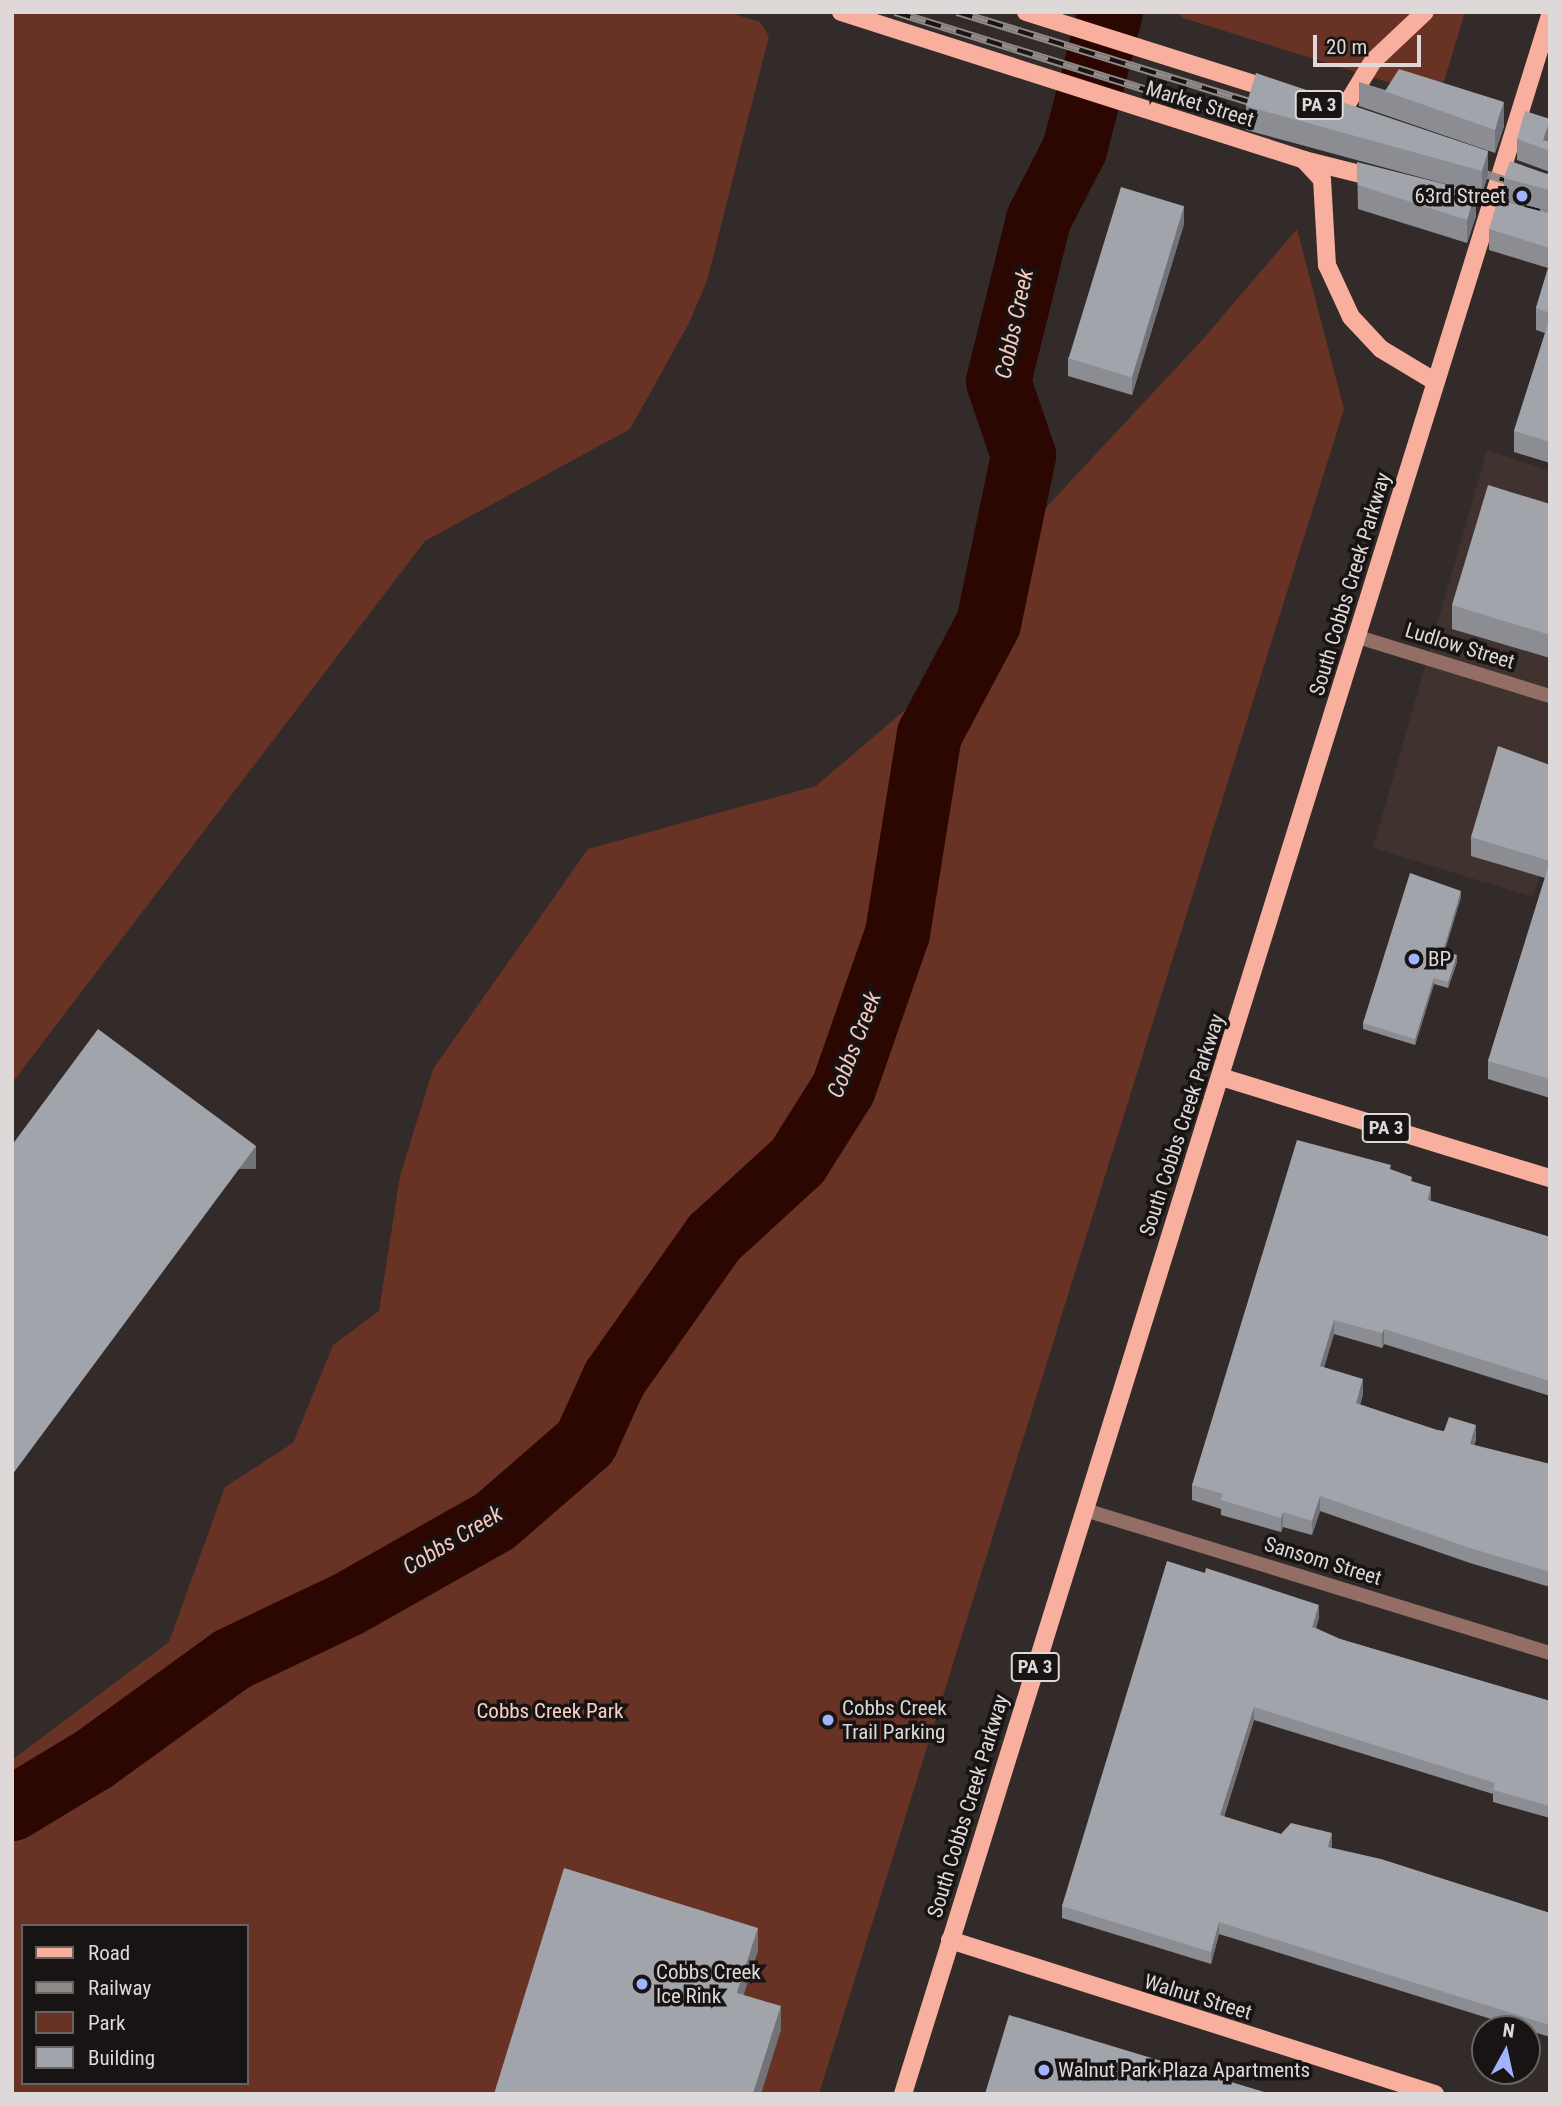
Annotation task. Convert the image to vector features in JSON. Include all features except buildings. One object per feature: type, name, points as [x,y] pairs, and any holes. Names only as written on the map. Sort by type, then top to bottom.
[{"type":"main road","name":"Market Street","points":[[841,12],[1304,160],[1401,184]]},
{"type":"main road","name":"Market Street","points":[[1026,12],[1291,96]]},
{"type":"main road","points":[[1342,113],[1373,61],[1425,12]]},
{"type":"main road","name":"South Cobbs Creek Parkway","points":[[903,2094],[1358,637],[1436,382],[1484,204],[1550,15]]},
{"type":"main road","points":[[1304,160],[1322,178],[1327,265],[1350,317],[1381,349],[1436,382]]},
{"type":"main road","points":[[1496,167],[1526,177]]},
{"type":"main road","points":[[1484,204],[1514,213]]},
{"type":"main road","name":"PA 3","points":[[1221,1077],[1550,1178]]},
{"type":"main road","name":"Walnut Street","points":[[950,1940],[1435,2094]]},
{"type":"street","name":"Ludlow Street","points":[[1358,637],[1550,696]]},
{"type":"street","name":"Sansom Street","points":[[1085,1510],[1550,1653]]},
{"type":"shaded area","points":[[1487,450],[1550,471],[1550,841],[1533,897],[1373,848]]},
{"type":"green space","points":[[12,12],[727,12],[760,22],[769,36],[707,281],[689,323],[630,429],[425,541],[12,1083]]},
{"type":"green space","points":[[1177,12],[1465,12],[1439,98],[1183,18]]},
{"type":"green space","name":"Cobbs Creek Park","points":[[1297,229],[1344,409],[819,2094],[12,2094],[12,1760],[169,1642],[225,1487],[293,1443],[333,1345],[379,1311],[400,1176],[433,1069],[588,849],[816,786],[939,681],[999,558],[1204,338]]},
{"type":"waterway","name":"Cobbs Creek","points":[[12,1808],[93,1759],[231,1659],[347,1604],[494,1521],[585,1442],[614,1378],[714,1237],[797,1161],[843,1088],[897,933],[929,734],[988,623],[1023,455],[998,381],[1038,219],[1074,149],[1110,12]]},
{"type":"railway","points":[[895,12],[1266,127]]},
{"type":"railway","points":[[957,12],[1265,107]]},
{"type":"railway","points":[[1469,169],[1550,194]]},
{"type":"railway","points":[[1463,188],[1550,214]]},
{"type":"place","name":"63rd Street","points":[[1522,196]]},
{"type":"place","name":"BP","points":[[1414,959]]},
{"type":"place","name":"Cobbs Creek Trail Parking","points":[[828,1720]]},
{"type":"place","name":"Cobbs Creek Ice Rink","points":[[642,1984]]},
{"type":"place","name":"Walnut Park Plaza Apartments","points":[[1044,2070]]}]
